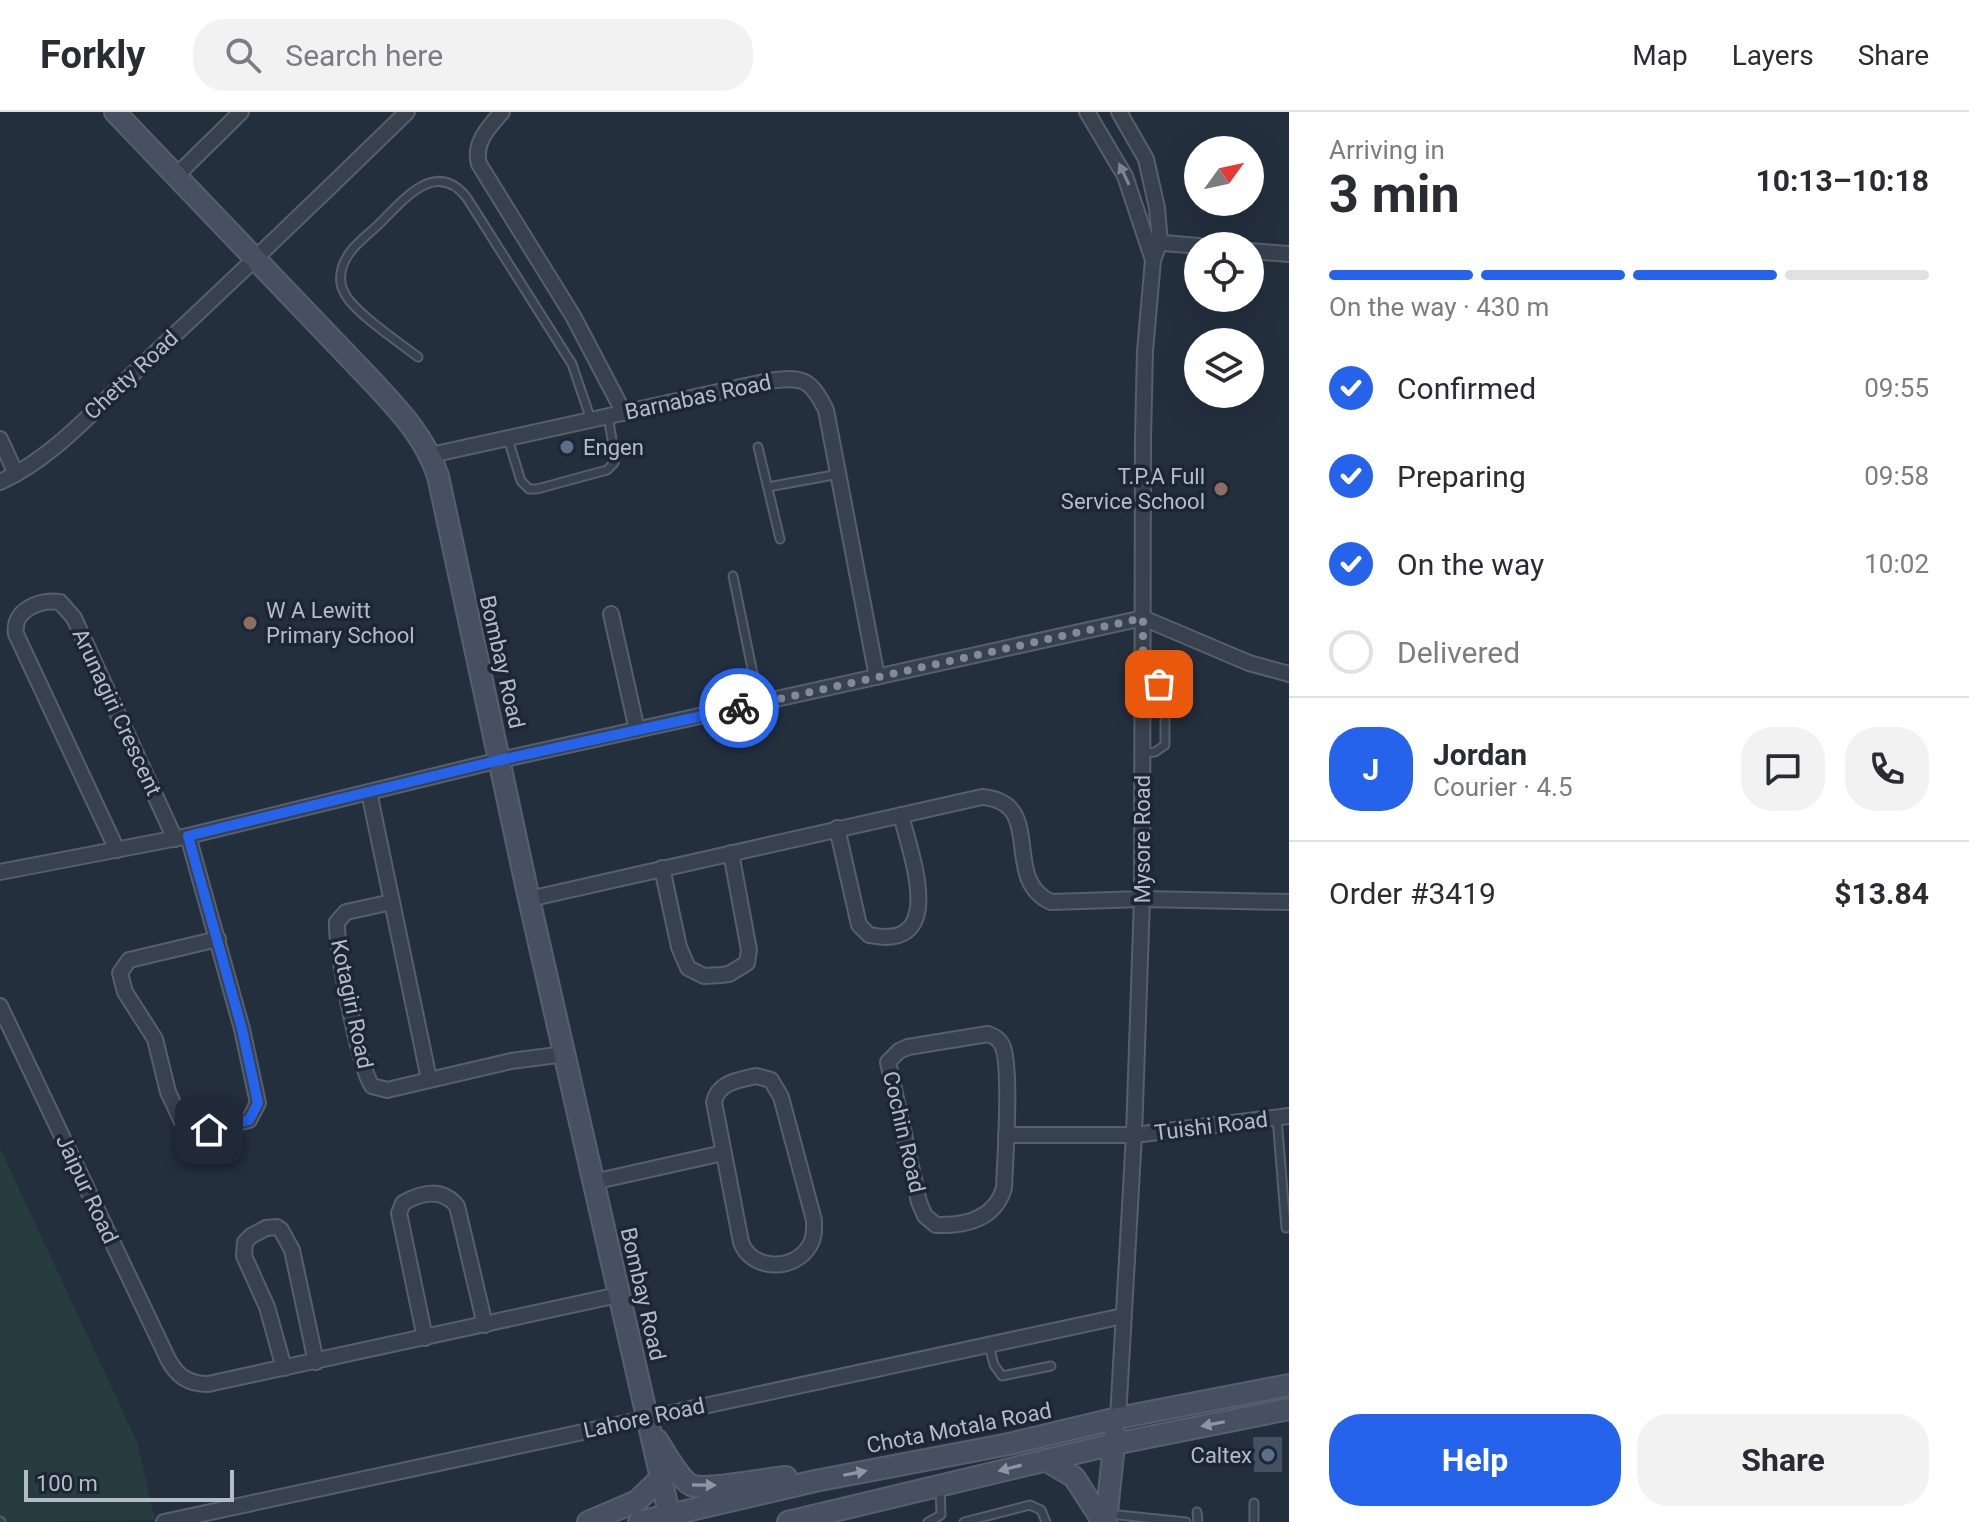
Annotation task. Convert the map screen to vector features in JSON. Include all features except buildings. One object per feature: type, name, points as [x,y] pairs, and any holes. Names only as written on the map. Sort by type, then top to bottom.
[{"type":"street","name":"Bombay Road","points":[[115,112],[412,424],[431,455],[670,1518]]},
{"type":"street","points":[[177,175],[241,112]]},
{"type":"street","name":"Chetty Road","points":[[0,482],[16,474],[70,432],[256,260],[407,112]]},
{"type":"street","points":[[502,112],[480,141],[477,150],[479,164],[573,316],[624,413]]},
{"type":"street","points":[[1087,112],[1125,176],[1153,242],[1184,245]]},
{"type":"street","name":"Mysore Road","points":[[1118,1418],[1134,1135],[1142,899],[1144,395],[1157,208],[1146,159],[1119,112]]},
{"type":"street","points":[[1264,252],[1289,254]]},
{"type":"street","name":"Barnabas Road","points":[[431,455],[768,381],[802,379],[817,392],[826,410],[877,677]]},
{"type":"street","points":[[0,439],[16,474]]},
{"type":"street","name":"Arunagiri Crescent","points":[[117,850],[16,634],[14,625],[18,617],[44,601],[60,602],[74,618],[182,837]]},
{"type":"street","points":[[611,614],[637,730]]},
{"type":"street","points":[[0,872],[182,837],[500,760],[1143,618],[1249,663],[1289,674]]},
{"type":"street","points":[[369,792],[429,1079]]},
{"type":"street","points":[[529,899],[982,797],[1003,801],[1014,812],[1027,874],[1035,892],[1042,898],[1061,903],[1142,899],[1289,902]]},
{"type":"street","points":[[837,828],[859,925],[869,935],[888,936],[909,927],[920,911],[920,893],[901,815]]},
{"type":"street","points":[[182,837],[218,939],[258,1103],[254,1115],[241,1124],[198,1130],[182,1122],[172,1105],[155,1039],[119,978],[122,967],[129,960],[218,939]]},
{"type":"street","points":[[662,868],[679,947],[688,968],[704,976],[729,974],[747,963],[749,950],[731,853]]},
{"type":"street","name":"Kotagiri Road","points":[[392,902],[346,912],[337,922],[340,953],[362,1063],[368,1080],[378,1089],[387,1090],[511,1061],[565,1054]]},
{"type":"street","name":"Jaipur Road","points":[[0,1006],[175,1371],[189,1382],[208,1384],[284,1368]]},
{"type":"street","name":"Cochin Road","points":[[975,1035],[995,1037],[1004,1048],[1006,1135],[1004,1188],[996,1208],[979,1218],[955,1224],[930,1223],[919,1202],[888,1062],[908,1047],[975,1035]]},
{"type":"street","points":[[765,1077],[777,1087],[781,1097],[814,1220],[814,1235],[806,1251],[793,1260],[767,1265],[751,1258],[741,1242],[723,1153],[715,1114],[715,1094],[731,1081],[765,1077]]},
{"type":"street","name":"Tuishi Road","points":[[1134,1135],[1283,1117]]},
{"type":"street","points":[[1006,1135],[1134,1135]]},
{"type":"street","points":[[593,1182],[723,1153]]},
{"type":"street","points":[[425,1338],[399,1213],[403,1203],[423,1195],[437,1192],[457,1206],[485,1325]]},
{"type":"street","points":[[316,1362],[292,1250],[281,1230],[277,1227],[266,1228],[245,1242],[244,1256],[267,1307],[284,1368],[316,1362],[618,1295]]},
{"type":"street","name":"Lahore Road","points":[[164,1522],[650,1426],[1123,1316]]},
{"type":"street","name":"Chota Motala Road","points":[[639,1522],[670,1518],[815,1481],[1289,1385]]},
{"type":"street","points":[[788,1522],[1114,1444],[1289,1409]]},
{"type":"street","points":[[1105,1519],[1118,1418]]},
{"type":"street","points":[[650,1426],[683,1478],[691,1485],[709,1487],[789,1476],[815,1481]]},
{"type":"street","points":[[1045,1460],[1074,1477],[1105,1519]]},
{"type":"street","points":[[588,1522],[637,1501],[661,1478]]},
{"type":"lane","points":[[418,357],[354,306],[344,294],[340,280],[349,253],[412,192],[427,183],[445,182],[467,198],[572,364],[591,420]]},
{"type":"lane","points":[[508,438],[521,481],[529,489],[537,489],[607,470],[614,463],[608,416]]},
{"type":"lane","points":[[758,447],[780,539]]},
{"type":"lane","points":[[768,487],[839,474]]},
{"type":"lane","points":[[733,576],[759,703]]},
{"type":"lane","points":[[1142,753],[1155,752],[1165,745],[1165,690],[1159,684],[1143,679]]},
{"type":"lane","points":[[1283,1117],[1286,1228]]},
{"type":"lane","points":[[989,1345],[994,1365],[1002,1376],[1051,1366]]},
{"type":"lane","points":[[928,1522],[941,1515],[940,1485]]},
{"type":"lane","points":[[1254,1503],[1254,1522]]},
{"type":"lane","points":[[964,1522],[1030,1505],[1041,1510],[1046,1522]]},
{"type":"lane","points":[[1197,1512],[1198,1522]]},
{"type":"lane","points":[[1105,1519],[1186,1522]]},
{"type":"green space","points":[[0,1148],[137,1442],[155,1520],[0,1522]]},
{"type":"way so far","points":[[739,708],[1143,618],[1143,679],[1159,684]]},
{"type":"place","name":"Engen","points":[[567,447]]},
{"type":"place","name":"T.P.A Full Service School","points":[[1221,489]]},
{"type":"place","name":"W A Lewitt Primary School","points":[[250,623]]},
{"type":"place","name":"Caltex","points":[[1268,1455]]},
{"type":"route","points":[[209,1130],[249,1120],[258,1103],[242,1029],[188,836],[500,760],[739,708]]}]
